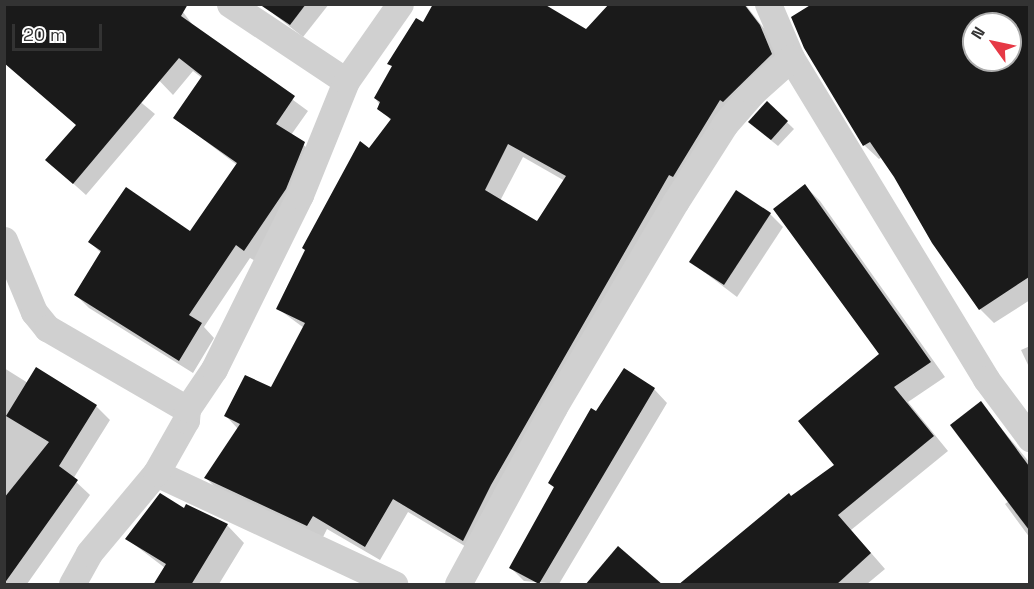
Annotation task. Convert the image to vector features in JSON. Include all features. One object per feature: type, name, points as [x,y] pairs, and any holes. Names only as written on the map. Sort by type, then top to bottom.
[{"type":"street","points":[[230,4],[346,81]]},
{"type":"street","points":[[72,585],[89,553],[156,473],[186,420],[187,409],[214,369],[300,195],[346,81],[400,4]]},
{"type":"street","points":[[768,4],[791,58],[986,379],[1029,438]]},
{"type":"street","points":[[458,585],[554,406],[676,201],[725,124],[753,92],[791,58]]},
{"type":"street","points":[[4,240],[34,312],[47,328],[187,409]]},
{"type":"street","points":[[156,473],[386,583]]},
{"type":"building","points":[[4,4],[188,4],[181,16],[295,96],[276,124],[305,142],[286,189],[244,251],[236,245],[189,315],[202,323],[179,361],[74,295],[101,251],[88,242],[126,187],[190,231],[237,163],[173,118],[202,76],[179,58],[73,184],[45,160],[76,125],[4,63]]},
{"type":"building","points":[[259,4],[306,4],[290,25]]},
{"type":"building","points":[[433,4],[544,4],[586,29],[609,4],[744,4],[760,25],[772,54],[723,102],[720,100],[673,177],[669,175],[491,485],[463,541],[393,499],[365,547],[313,516],[307,526],[204,478],[240,424],[224,416],[245,375],[271,387],[305,323],[276,309],[305,250],[302,248],[360,141],[369,148],[391,119],[377,109],[380,102],[374,98],[392,66],[387,64],[416,18],[423,22]],"holes":[[[508,144],[566,176],[537,221],[485,190]]]},
{"type":"building","points":[[812,4],[1029,4],[1029,277],[979,310],[932,243],[894,177],[870,142],[863,146],[804,48],[791,17]]},
{"type":"building","points":[[767,101],[788,121],[771,140],[748,122]]},
{"type":"building","points":[[805,184],[931,362],[894,387],[934,436],[838,515],[871,553],[836,585],[678,585],[789,493],[791,496],[834,465],[798,421],[879,354],[773,209]]},
{"type":"building","points":[[736,190],[771,213],[724,285],[689,262]]},
{"type":"building","points":[[36,367],[97,405],[59,466],[78,480],[4,584],[4,498],[49,442],[6,416]]},
{"type":"building","points":[[624,368],[655,388],[539,584],[509,568],[554,487],[548,483],[591,408],[596,411]]},
{"type":"building","points":[[981,401],[1029,466],[1029,530],[950,425]]},
{"type":"building","points":[[160,493],[184,508],[186,504],[228,524],[191,585],[153,585],[166,564],[125,539]]},
{"type":"building","points":[[618,546],[663,585],[585,585]]}]
